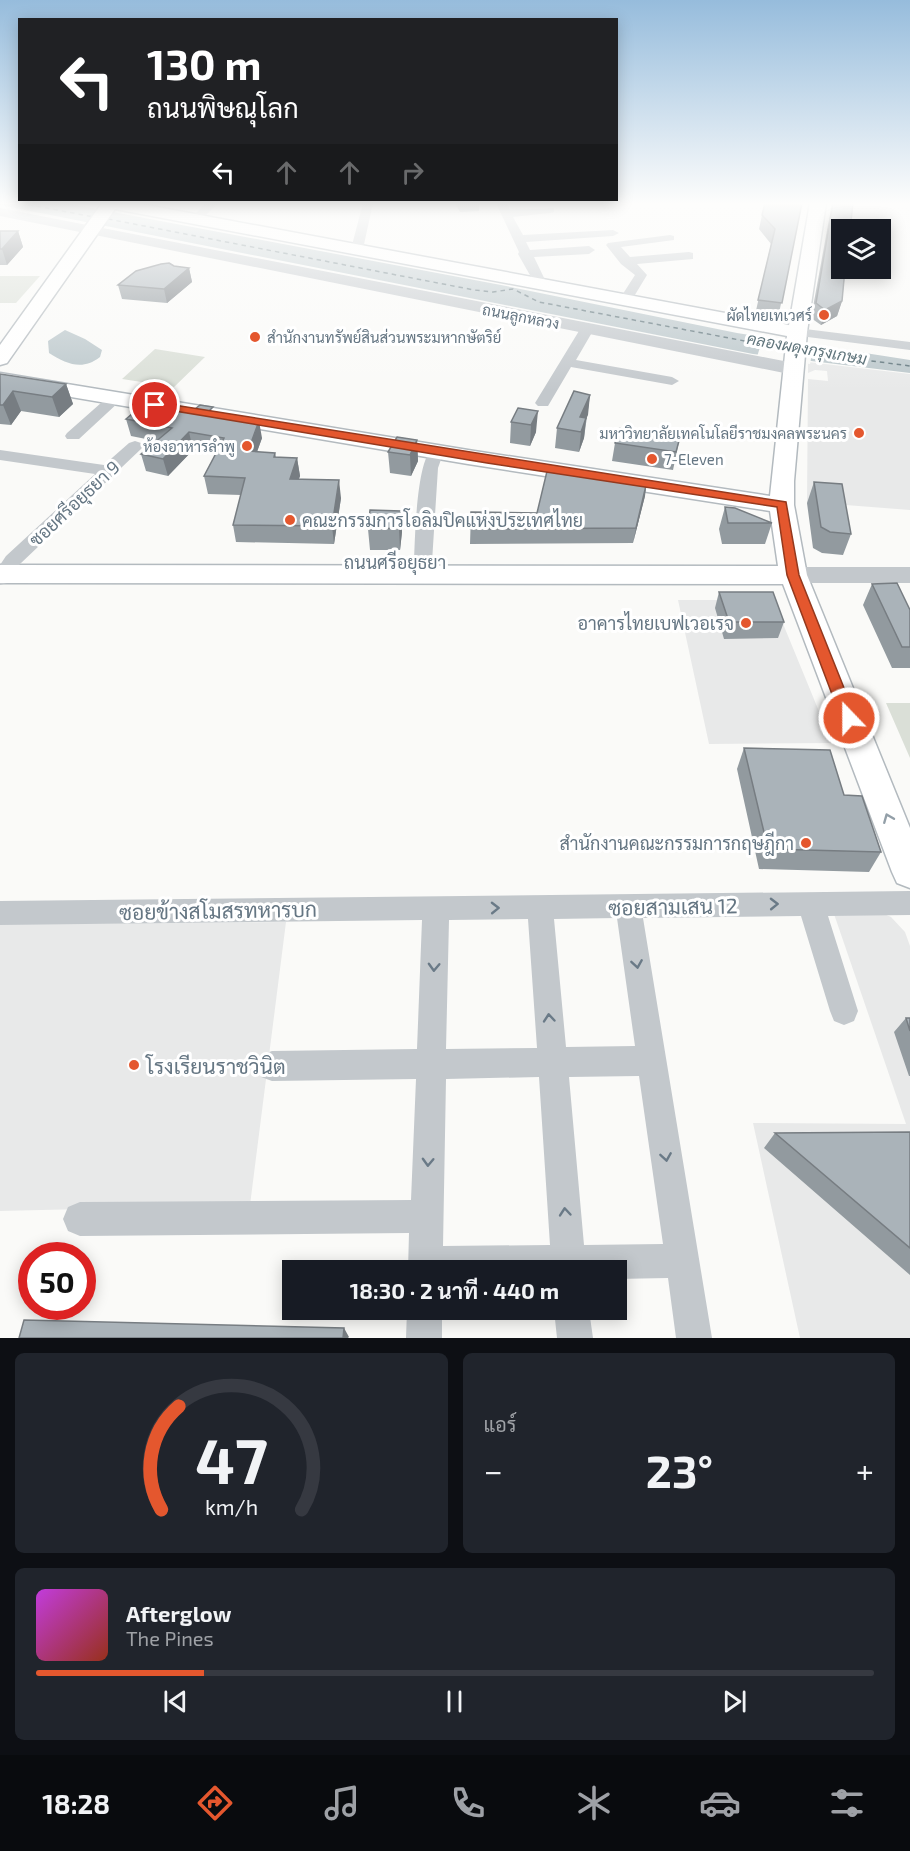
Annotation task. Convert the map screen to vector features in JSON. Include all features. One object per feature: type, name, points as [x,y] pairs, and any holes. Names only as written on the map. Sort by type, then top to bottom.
[{"type":"main road","points":[[0,359],[65,265]]},
{"type":"main road","points":[[443,265],[797,335]]},
{"type":"main road","points":[[808,265],[797,335],[784,452],[782,570],[910,872]]},
{"type":"main road","points":[[0,379],[782,505]]},
{"type":"main road","name":"ถนนศรีอยุธยา","points":[[3,573],[254,575],[423,562],[500,568],[782,570]]},
{"type":"main road","name":"ถนนศรีอยุธยา","points":[[466,582],[500,568]]},
{"type":"main road","name":"ถนนศรีอยุธยา","points":[[3,573],[254,575],[382,582],[466,582],[733,590],[782,570]]},
{"type":"street","name":"ถนนลูกหลวง","points":[[282,265],[587,329],[795,366]]},
{"type":"street","points":[[530,265],[541,284]]},
{"type":"street","points":[[625,300],[640,275],[630,265]]},
{"type":"street","points":[[543,403],[587,329]]},
{"type":"street","points":[[797,335],[910,346]]},
{"type":"street","points":[[566,362],[672,381]]},
{"type":"street","points":[[73,436],[115,398]]},
{"type":"street","name":"ซอยศรีอยุธยา 9","points":[[3,573],[135,446]]},
{"type":"street","points":[[423,562],[430,468],[436,451]]},
{"type":"street","points":[[0,454],[108,471]]},
{"type":"street","name":"ถนนศรีอยุธยา","points":[[782,570],[910,575]]},
{"type":"street","name":"ซอยสามเสน 12","points":[[436,908],[910,903]]},
{"type":"street","points":[[811,904],[844,1011]]},
{"type":"street","points":[[628,906],[694,1338]]},
{"type":"street","points":[[540,907],[569,1260]]},
{"type":"street","points":[[425,1260],[436,908]]},
{"type":"street","name":"ซอยข้างสโมสรทหารบก","points":[[0,913],[436,908]]},
{"type":"street","points":[[272,1066],[652,1061]]},
{"type":"street","points":[[80,1219],[426,1216]]},
{"type":"street","points":[[627,1263],[682,1261]]},
{"type":"street","points":[[424,1338],[425,1320]]},
{"type":"street","points":[[573,1320],[574,1338]]},
{"type":"shaded area","points":[[0,276],[40,276],[16,303],[0,303]]},
{"type":"shaded area","points":[[155,349],[205,357],[174,387],[122,379]]},
{"type":"shaded area","name":"มหาวิทยาลัยเทคโนโลยีราชมงคลพระนคร","points":[[808,362],[910,374],[910,510],[807,502],[808,379],[828,381],[827,371],[815,370],[808,373]]},
{"type":"shaded area","points":[[678,600],[757,600],[779,614],[832,743],[709,744]]},
{"type":"shaded area","points":[[886,703],[910,703],[910,758]]},
{"type":"shaded area","points":[[882,913],[891,917],[905,932],[910,946],[910,1338],[800,1338],[753,1123],[906,1124],[834,914]]},
{"type":"shaded area","name":"โรงเรียนราชวินิต","points":[[286,922],[250,1205],[0,1211],[0,924]]},
{"type":"water","name":"คลองผดุงกรุงเกษม","points":[[305,265],[397,265],[737,333],[910,360],[910,373],[753,354]]},
{"type":"water","points":[[65,330],[102,350],[100,357],[81,365],[68,363],[49,353],[48,341]]},
{"type":"pier","points":[[764,334],[814,343],[810,364],[757,357]]},
{"type":"building","points":[[156,265],[189,268],[164,289],[118,285],[136,271]]},
{"type":"building","points":[[766,265],[790,265],[782,303],[758,300]]},
{"type":"building","points":[[822,265],[831,265],[831,279],[844,279],[842,301],[825,310],[816,303]]},
{"type":"building","points":[[0,374],[66,384],[52,397],[13,391],[3,405],[0,405]]},
{"type":"building","points":[[574,391],[590,395],[580,417],[586,418],[581,432],[557,428]]},
{"type":"building","points":[[147,401],[195,409],[200,405],[213,407],[209,411],[259,421],[248,451],[275,453],[274,457],[297,458],[290,479],[339,480],[332,526],[233,525],[245,478],[204,476],[224,438],[189,432],[163,459],[141,454],[172,428],[126,419]]},
{"type":"building","points":[[518,408],[538,411],[531,425],[511,422]]},
{"type":"building","points":[[620,428],[680,437],[676,452],[615,443]]},
{"type":"building","points":[[397,437],[417,440],[410,455],[388,452]]},
{"type":"building","points":[[548,467],[647,481],[636,528],[470,529],[471,512],[537,513]]},
{"type":"building","points":[[814,482],[842,484],[851,534],[830,532],[821,527]]},
{"type":"building","points":[[725,507],[735,508],[772,523],[728,523]]},
{"type":"building","points":[[370,510],[401,511],[399,528],[368,529]]},
{"type":"building","points":[[897,583],[910,610],[910,647],[902,647],[872,584]]},
{"type":"building","points":[[719,592],[773,592],[784,622],[729,622]]},
{"type":"building","name":"สำนักงานคณะกรรมการกฤษฎีกา","points":[[744,748],[830,750],[844,795],[862,796],[881,852],[768,849]]},
{"type":"building","points":[[906,1018],[910,1018],[910,1031]]},
{"type":"building","points":[[910,1132],[910,1248],[775,1133]]},
{"type":"building","points":[[24,1320],[344,1328],[343,1338],[19,1338]]},
{"type":"ferry route","points":[[347,265],[474,290],[493,292],[513,289],[539,302],[787,349]]},
{"type":"ferry route","points":[[804,352],[910,366]]},
{"type":"place","name":"ผัดไทยเทเวศร์","points":[[824,315]]},
{"type":"place","name":"สำนักงานทรัพย์สินส่วนพระมหากษัตริย์","points":[[255,337]]},
{"type":"place","name":"มหาวิทยาลัยเทคโนโลยีราชมงคลพระนคร","points":[[859,433]]},
{"type":"place","name":"ห้องอาหารลำพู","points":[[247,446]]},
{"type":"place","name":"7-Eleven","points":[[652,459]]},
{"type":"place","name":"คณะกรรมการโอลิมปิคแห่งประเทศไทย","points":[[290,520]]},
{"type":"place","name":"อาคารไทยเบฟเวอเรจ","points":[[746,623]]},
{"type":"place","name":"สำนักงานคณะกรรมการกฤษฎีกา","points":[[806,843]]},
{"type":"place","name":"โรงเรียนราชวินิต","points":[[134,1065]]},
{"type":"route","points":[[155,405],[487,460],[782,505],[793,575],[849,718]]}]
